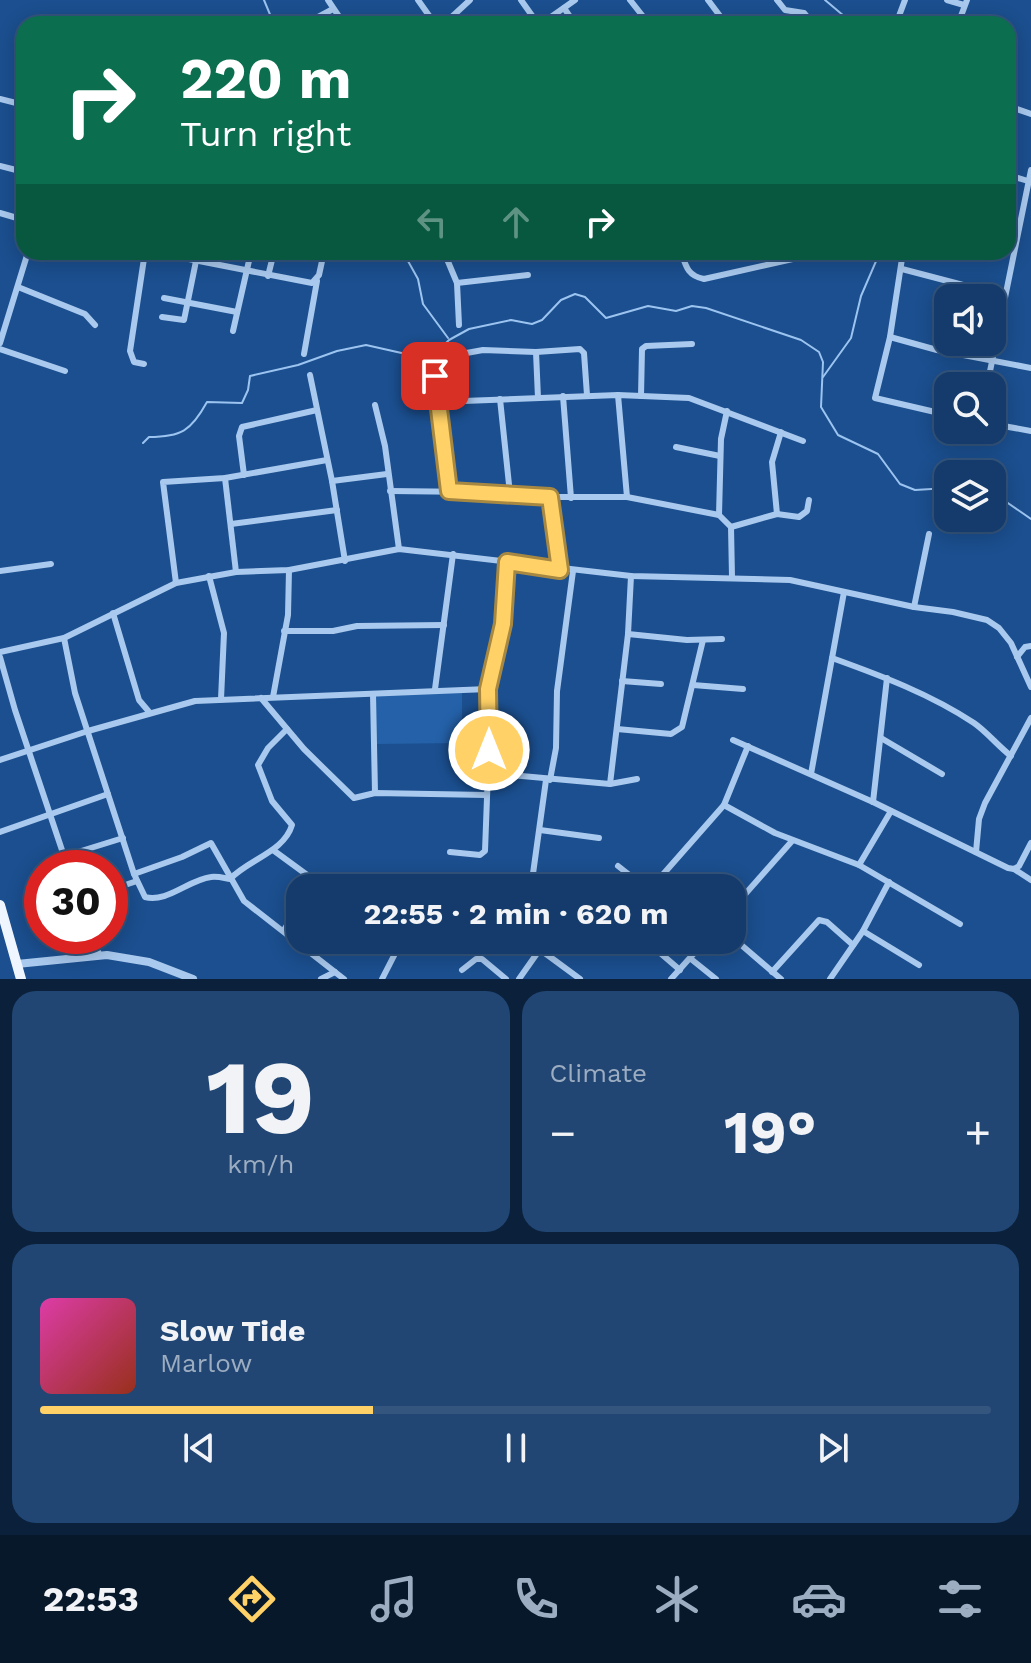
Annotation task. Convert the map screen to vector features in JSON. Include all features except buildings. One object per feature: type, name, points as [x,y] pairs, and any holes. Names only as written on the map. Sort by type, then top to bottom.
[{"type":"main road","points":[[0,905],[21,979]]},
{"type":"street","points":[[328,0],[338,16]]},
{"type":"street","points":[[453,16],[470,0]]},
{"type":"street","points":[[552,16],[575,0]]},
{"type":"street","points":[[630,0],[643,16]]},
{"type":"street","points":[[777,0],[785,10],[806,16]]},
{"type":"street","points":[[947,0],[966,3]]},
{"type":"street","points":[[564,8],[570,16]]},
{"type":"street","points":[[320,16],[333,9]]},
{"type":"street","points":[[1016,239],[1031,170]]},
{"type":"street","points":[[1016,177],[1028,181]]},
{"type":"street","points":[[0,342],[26,260]]},
{"type":"street","points":[[144,260],[130,351],[134,362],[144,364]]},
{"type":"street","points":[[191,260],[268,276],[312,283],[317,281]]},
{"type":"street","points":[[233,331],[250,260]]},
{"type":"street","points":[[268,276],[272,260]]},
{"type":"street","points":[[304,354],[322,260]]},
{"type":"street","points":[[447,260],[457,283],[459,325]]},
{"type":"street","points":[[684,260],[688,272],[704,279],[788,260]]},
{"type":"street","points":[[903,260],[890,337],[875,398],[934,412]]},
{"type":"street","points":[[1006,291],[1012,260]]},
{"type":"street","points":[[162,317],[183,321],[196,261]]},
{"type":"street","points":[[902,269],[959,284]]},
{"type":"street","points":[[457,283],[528,275]]},
{"type":"street","points":[[18,287],[85,314],[95,325]]},
{"type":"street","points":[[164,298],[237,312]]},
{"type":"street","points":[[890,337],[937,350],[1031,368]]},
{"type":"street","points":[[641,396],[642,349],[646,346],[692,344]]},
{"type":"street","points":[[0,349],[65,371]]},
{"type":"street","points":[[449,491],[437,402],[435,362],[439,358],[483,350],[583,350],[587,395]]},
{"type":"street","points":[[536,352],[538,398]]},
{"type":"street","points":[[990,372],[994,356]]},
{"type":"street","points":[[310,375],[345,561]]},
{"type":"street","points":[[437,402],[587,395],[689,398],[803,441]]},
{"type":"street","points":[[618,395],[627,497]]},
{"type":"street","points":[[563,396],[571,498]]},
{"type":"street","points":[[500,399],[510,494]]},
{"type":"street","points":[[375,405],[385,446],[399,549]]},
{"type":"street","points":[[244,475],[239,436],[242,427],[317,410]]},
{"type":"street","points":[[719,515],[720,456],[727,411]]},
{"type":"street","points":[[1006,426],[1031,431]]},
{"type":"street","points":[[777,514],[772,462],[781,432]]},
{"type":"street","points":[[676,447],[720,456]]},
{"type":"street","points":[[176,583],[163,482],[225,478],[327,460]]},
{"type":"street","points":[[332,481],[387,474]]},
{"type":"street","points":[[225,478],[236,572]]},
{"type":"street","points":[[390,491],[571,498],[627,497],[719,515],[731,527],[732,577]]},
{"type":"street","points":[[550,497],[560,570]]},
{"type":"street","points":[[731,527],[777,514],[799,517],[807,511],[809,500]]},
{"type":"street","points":[[231,524],[337,510]]},
{"type":"street","points":[[914,607],[929,534]]},
{"type":"street","points":[[63,850],[0,655],[64,638],[176,583],[209,576],[289,570],[399,549],[631,576],[790,580],[987,620],[999,628],[1011,643],[1031,687]]},
{"type":"street","points":[[435,689],[453,554]]},
{"type":"street","points":[[450,852],[485,853],[489,773],[488,689],[503,624],[507,562]]},
{"type":"street","points":[[0,571],[51,564]]},
{"type":"street","points":[[273,697],[288,615],[289,570]]},
{"type":"street","points":[[533,874],[556,748],[557,691],[573,571]]},
{"type":"street","points":[[209,576],[224,633],[221,699]]},
{"type":"street","points":[[610,784],[628,634],[631,576]]},
{"type":"street","points":[[811,774],[844,592]]},
{"type":"street","points":[[113,613],[139,700],[150,713]]},
{"type":"street","points":[[284,631],[444,625]]},
{"type":"street","points":[[628,634],[722,639]]},
{"type":"street","points":[[64,638],[74,688],[135,878],[145,897],[161,898],[187,884],[212,877],[230,879],[249,862],[273,850],[291,830],[292,825],[272,801],[258,765],[268,748],[287,729]]},
{"type":"street","points":[[617,729],[678,732],[682,727],[703,640]]},
{"type":"street","points":[[1017,657],[1025,647],[1031,646]]},
{"type":"street","points":[[832,658],[911,687],[977,725],[1011,756]]},
{"type":"street","points":[[873,802],[887,678]]},
{"type":"street","points":[[622,681],[661,684]]},
{"type":"street","points":[[693,685],[743,689]]},
{"type":"street","points":[[0,760],[195,701],[488,689]]},
{"type":"street","points":[[373,694],[375,793]]},
{"type":"street","points":[[261,698],[354,798],[375,793],[487,795]]},
{"type":"street","points":[[134,719],[139,700]]},
{"type":"street","points":[[976,852],[979,819],[985,803],[1031,718]]},
{"type":"street","points":[[881,738],[942,774]]},
{"type":"street","points":[[733,740],[873,802],[1031,880]]},
{"type":"street","points":[[661,874],[724,805],[748,746]]},
{"type":"street","points":[[489,773],[610,784],[637,779]]},
{"type":"street","points":[[0,832],[108,794]]},
{"type":"street","points":[[724,805],[792,841],[859,865],[960,924]]},
{"type":"street","points":[[859,865],[891,811]]},
{"type":"street","points":[[540,830],[599,838]]},
{"type":"street","points":[[84,850],[123,838]]},
{"type":"street","points":[[746,893],[792,841]]},
{"type":"street","points":[[128,881],[211,843],[244,901],[344,979]]},
{"type":"street","points":[[1014,869],[1019,866],[1031,843]]},
{"type":"street","points":[[273,850],[305,874]]},
{"type":"street","points":[[618,866],[629,874]]},
{"type":"street","points":[[841,979],[832,976],[863,931],[889,882]]},
{"type":"street","points":[[772,972],[819,920],[827,922],[853,945]]},
{"type":"street","points":[[863,931],[919,965]]},
{"type":"street","points":[[746,949],[781,979]]},
{"type":"street","points":[[519,979],[538,952],[542,951],[580,979]]},
{"type":"street","points":[[17,964],[99,954],[149,962],[193,979]]},
{"type":"street","points":[[382,979],[395,954]]},
{"type":"street","points":[[661,954],[680,970]]},
{"type":"street","points":[[671,979],[695,954]]},
{"type":"street","points":[[462,970],[476,959],[482,959],[506,979]]},
{"type":"street","points":[[691,959],[716,979]]},
{"type":"street","points":[[321,963],[322,978],[335,972]]},
{"type":"shaded area","points":[[376,692],[462,692],[462,743],[376,744]]},
{"type":"waterway","points":[[264,0],[271,16]]},
{"type":"waterway","points":[[825,0],[844,16]]},
{"type":"waterway","points":[[407,260],[418,279],[423,304],[448,338]]},
{"type":"waterway","points":[[823,377],[851,338],[861,296],[877,260]]},
{"type":"waterway","points":[[143,443],[149,437],[169,436],[184,430],[196,420],[207,402],[242,403],[250,376],[366,345],[406,354],[440,349],[469,329],[511,320],[532,324],[542,320],[561,300],[575,294],[585,297],[606,318],[648,306],[676,311],[692,306],[801,340],[819,352],[823,362],[821,407],[838,435],[878,454],[900,484],[915,490],[934,489]]},
{"type":"waterway","points":[[1006,502],[1031,519]]},
{"type":"route","points":[[435,376],[449,491],[550,497],[556,532],[560,570],[507,562],[503,624],[488,689],[489,750]]}]
